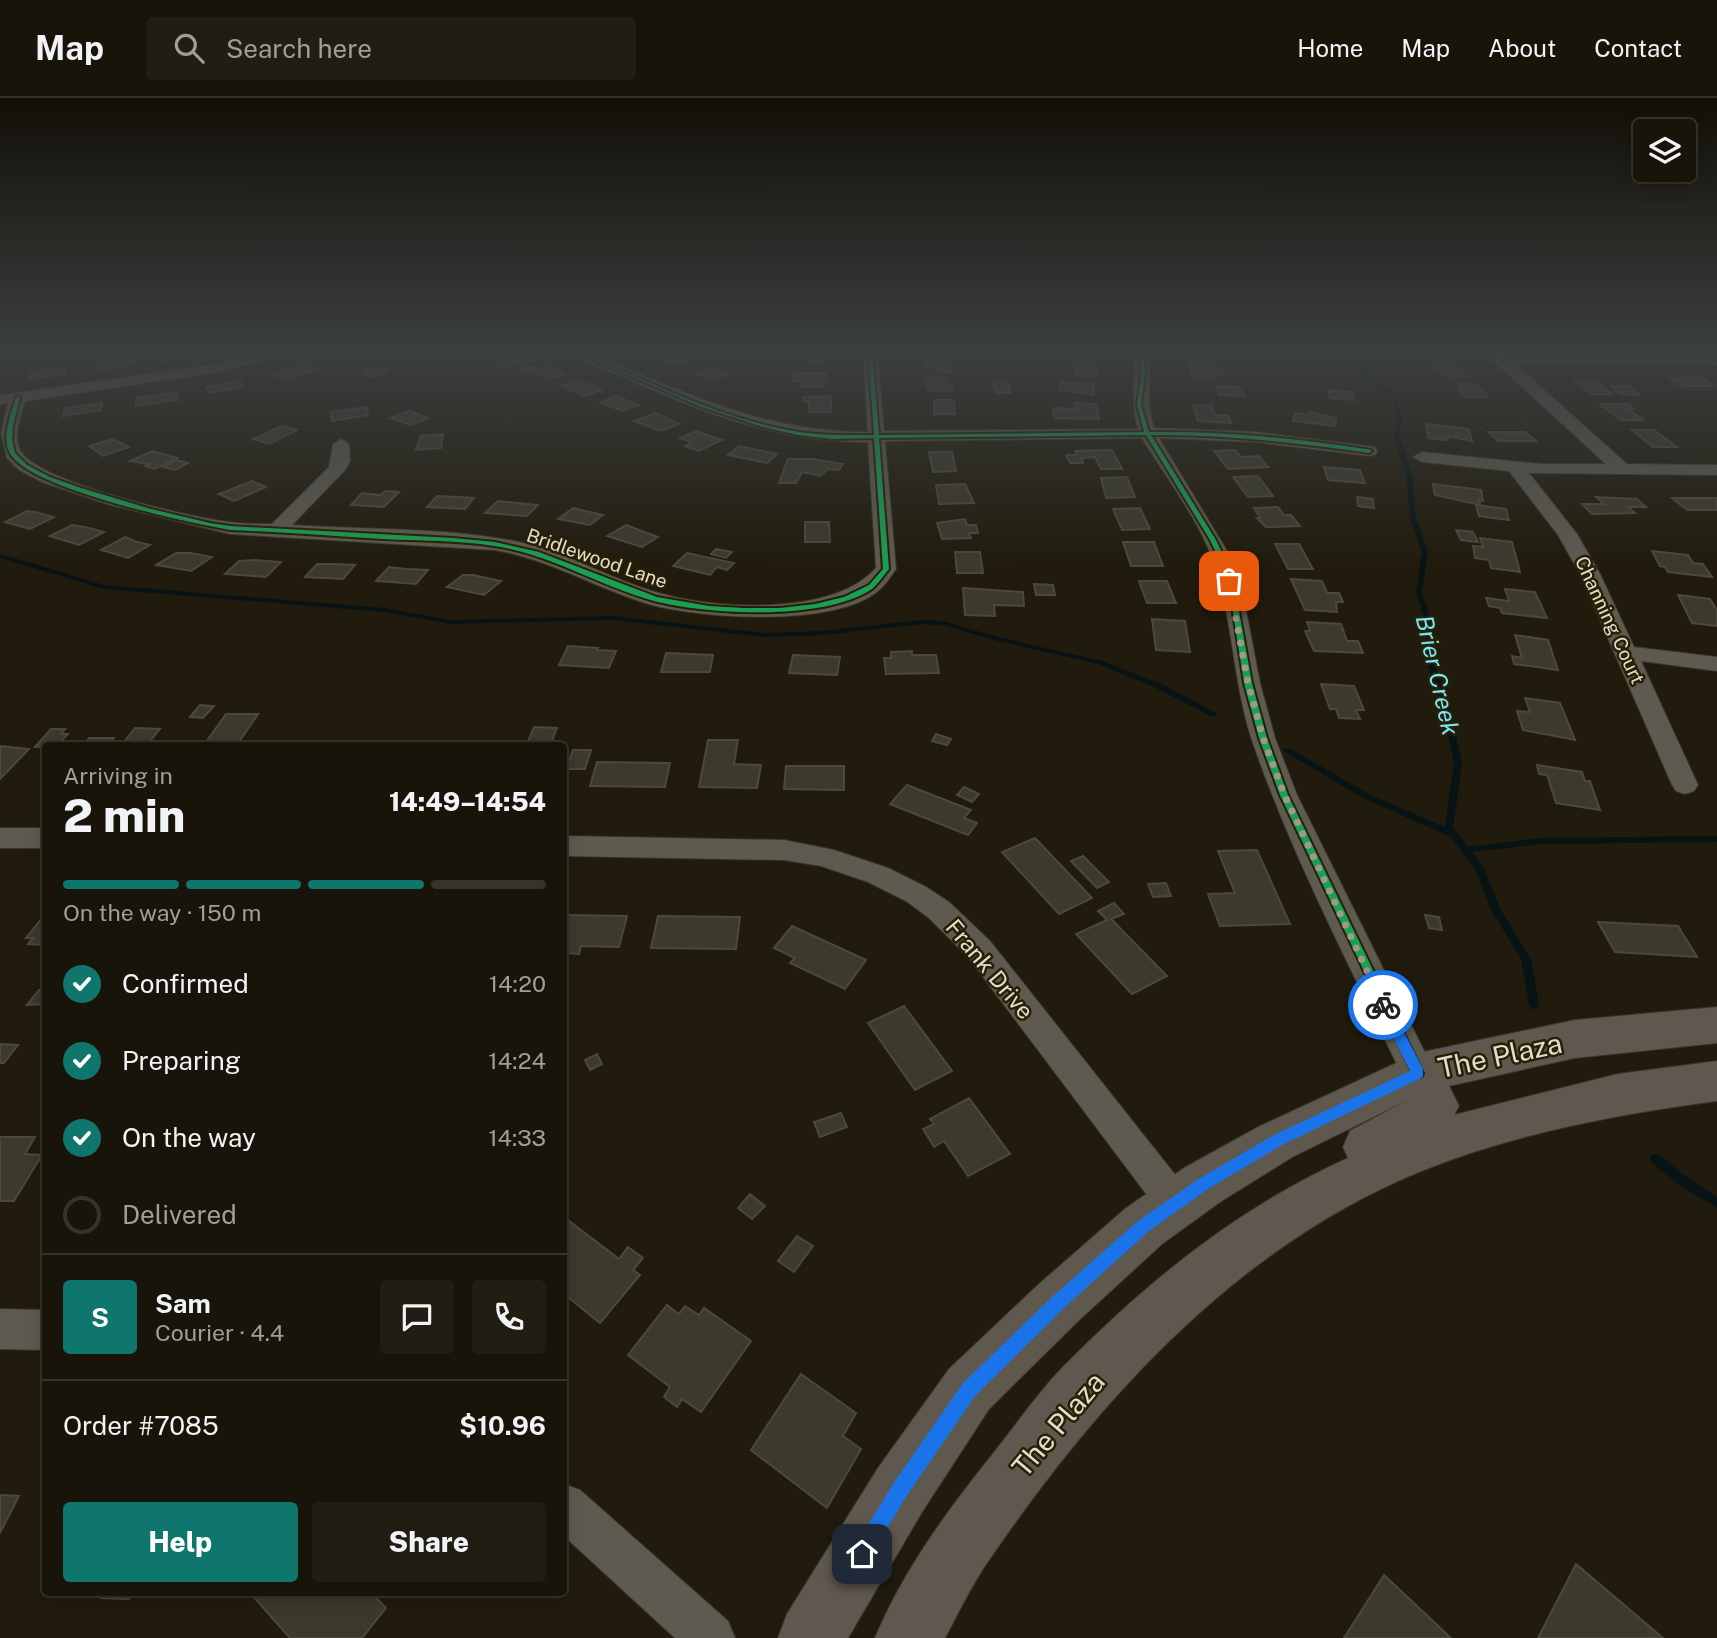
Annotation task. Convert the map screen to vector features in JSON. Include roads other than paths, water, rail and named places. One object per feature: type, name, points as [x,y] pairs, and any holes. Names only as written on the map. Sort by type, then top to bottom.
[{"type":"main road","name":"The Plaza","points":[[811,1638],[900,1490],[969,1390],[1058,1303],[1143,1226],[1175,1203],[1277,1140],[1418,1073],[1575,1039],[1717,1025]]},
{"type":"main road","points":[[1334,1189],[1336,1168],[1343,1158],[1430,1114],[1435,1106],[1418,1073]]},
{"type":"main road","name":"The Plaza","points":[[908,1638],[965,1539],[1081,1390],[1194,1281],[1250,1240],[1334,1189],[1405,1155],[1463,1134],[1543,1111],[1618,1094],[1717,1081]]},
{"type":"street","name":"Bridlewood Lane","points":[[8,423],[8,440],[14,457],[41,477],[196,521],[230,528],[495,544],[552,557],[659,600],[741,608],[809,608],[846,598],[870,587],[886,569],[876,423]]},
{"type":"street","points":[[750,423],[813,436],[1228,434],[1369,451]]},
{"type":"street","points":[[1144,423],[1147,433],[1213,540],[1223,561],[1234,600],[1248,683],[1272,761],[1379,996],[1418,1073]]},
{"type":"street","points":[[1571,423],[1623,470]]},
{"type":"street","points":[[277,530],[337,469],[341,444]]},
{"type":"street","points":[[1422,457],[1515,467],[1717,470]]},
{"type":"street","name":"Channing Court","points":[[1515,467],[1567,534],[1590,574],[1685,785]]},
{"type":"street","points":[[1626,653],[1717,664]]},
{"type":"street","points":[[0,838],[42,838]]},
{"type":"street","name":"Frank Drive","points":[[567,846],[784,850],[824,857],[878,874],[916,894],[939,910],[979,949],[1175,1203]]},
{"type":"street","points":[[0,1329],[42,1330]]},
{"type":"street","points":[[567,1509],[711,1638]]},
{"type":"waterway","name":"Brier Creek","points":[[1398,423],[1397,435],[1409,477],[1413,518],[1425,552],[1419,593],[1428,620],[1433,670],[1447,711],[1458,763],[1449,828],[1466,850]]},
{"type":"waterway","points":[[0,556],[104,587],[384,610],[450,622],[613,618],[765,635],[822,633],[922,622],[943,623],[996,639],[1100,662],[1159,686],[1214,714]]},
{"type":"waterway","points":[[1286,750],[1368,797],[1452,834]]},
{"type":"waterway","points":[[1466,850],[1540,841],[1717,839]]},
{"type":"waterway","name":"Brier Creek","points":[[1466,850],[1480,869],[1496,910],[1526,959],[1534,1005]]},
{"type":"waterway","name":"Brier Creek","points":[[1656,1159],[1680,1179],[1717,1203]]}]
